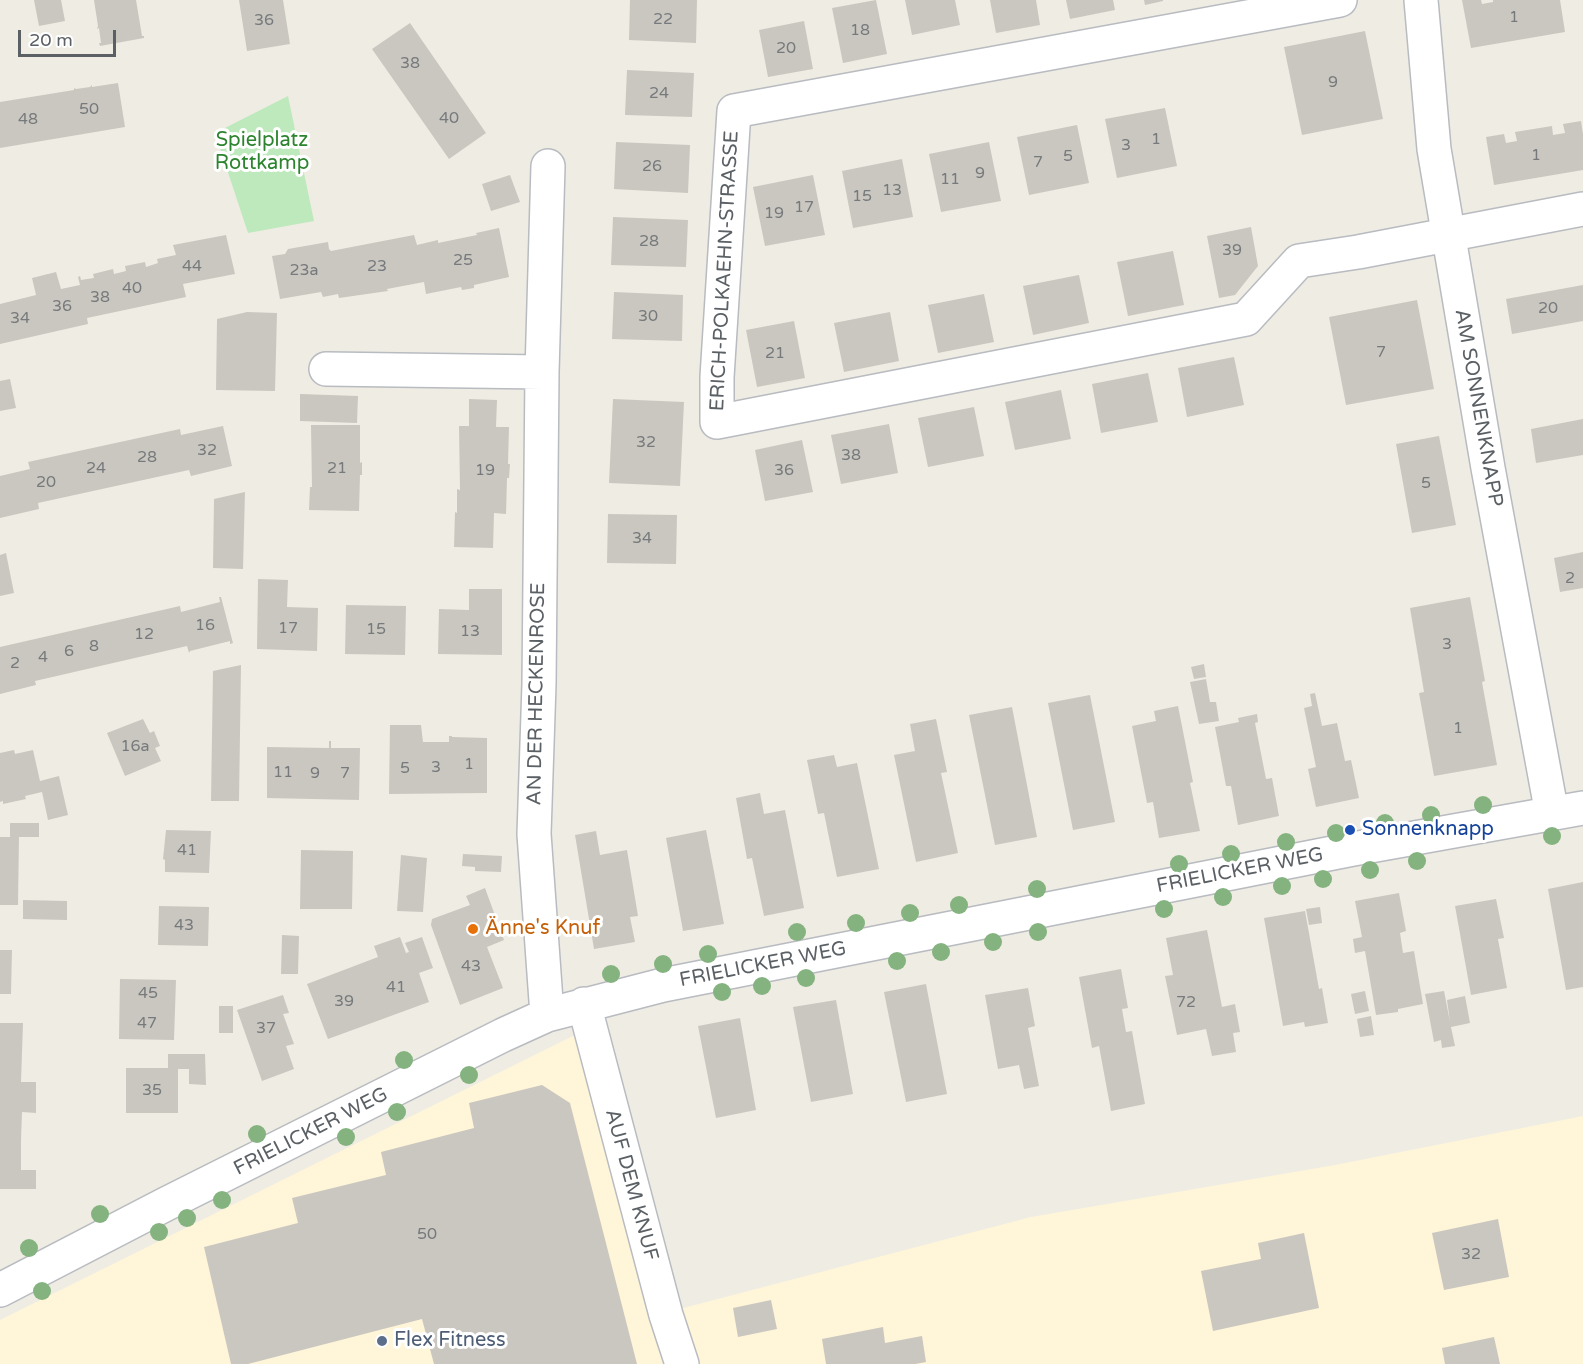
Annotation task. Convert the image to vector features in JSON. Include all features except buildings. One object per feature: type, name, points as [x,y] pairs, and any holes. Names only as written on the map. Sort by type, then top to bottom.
[{"type":"street","name":"ERICH-POLKAEHN-STRASSE","points":[[1340,0],[734,111],[717,377],[717,422],[1246,319],[1299,261],[1449,234]]},
{"type":"street","name":"AM SONNENKNAPP","points":[[1421,0],[1434,148],[1488,468],[1568,811]]},
{"type":"street","name":"AN DER HECKENROSE","points":[[547,1015],[534,834],[539,684],[542,372],[548,166]]},
{"type":"street","points":[[1449,234],[1583,209]]},
{"type":"street","points":[[326,369],[542,372]]},
{"type":"street","name":"FRIELICKER WEG","points":[[0,1290],[166,1204],[547,1015],[663,985],[722,973],[1353,849],[1568,811]]},
{"type":"street","name":"AUF DEM KNUF","points":[[584,1004],[666,1315],[682,1364]]},
{"type":"shaded area","points":[[581,1032],[649,1317],[1031,1217],[1335,1165],[1583,1116],[1583,1364],[0,1364],[0,1320]]},
{"type":"green space","name":"Spielplatz Rottkamp","points":[[288,96],[314,221],[248,233],[215,133]]},
{"type":"place","name":"Sonnenknapp","points":[[1350,830]]},
{"type":"place","name":"Änne's Knuf","points":[[473,929]]},
{"type":"place","name":"Flex Fitness","points":[[382,1341]]}]
